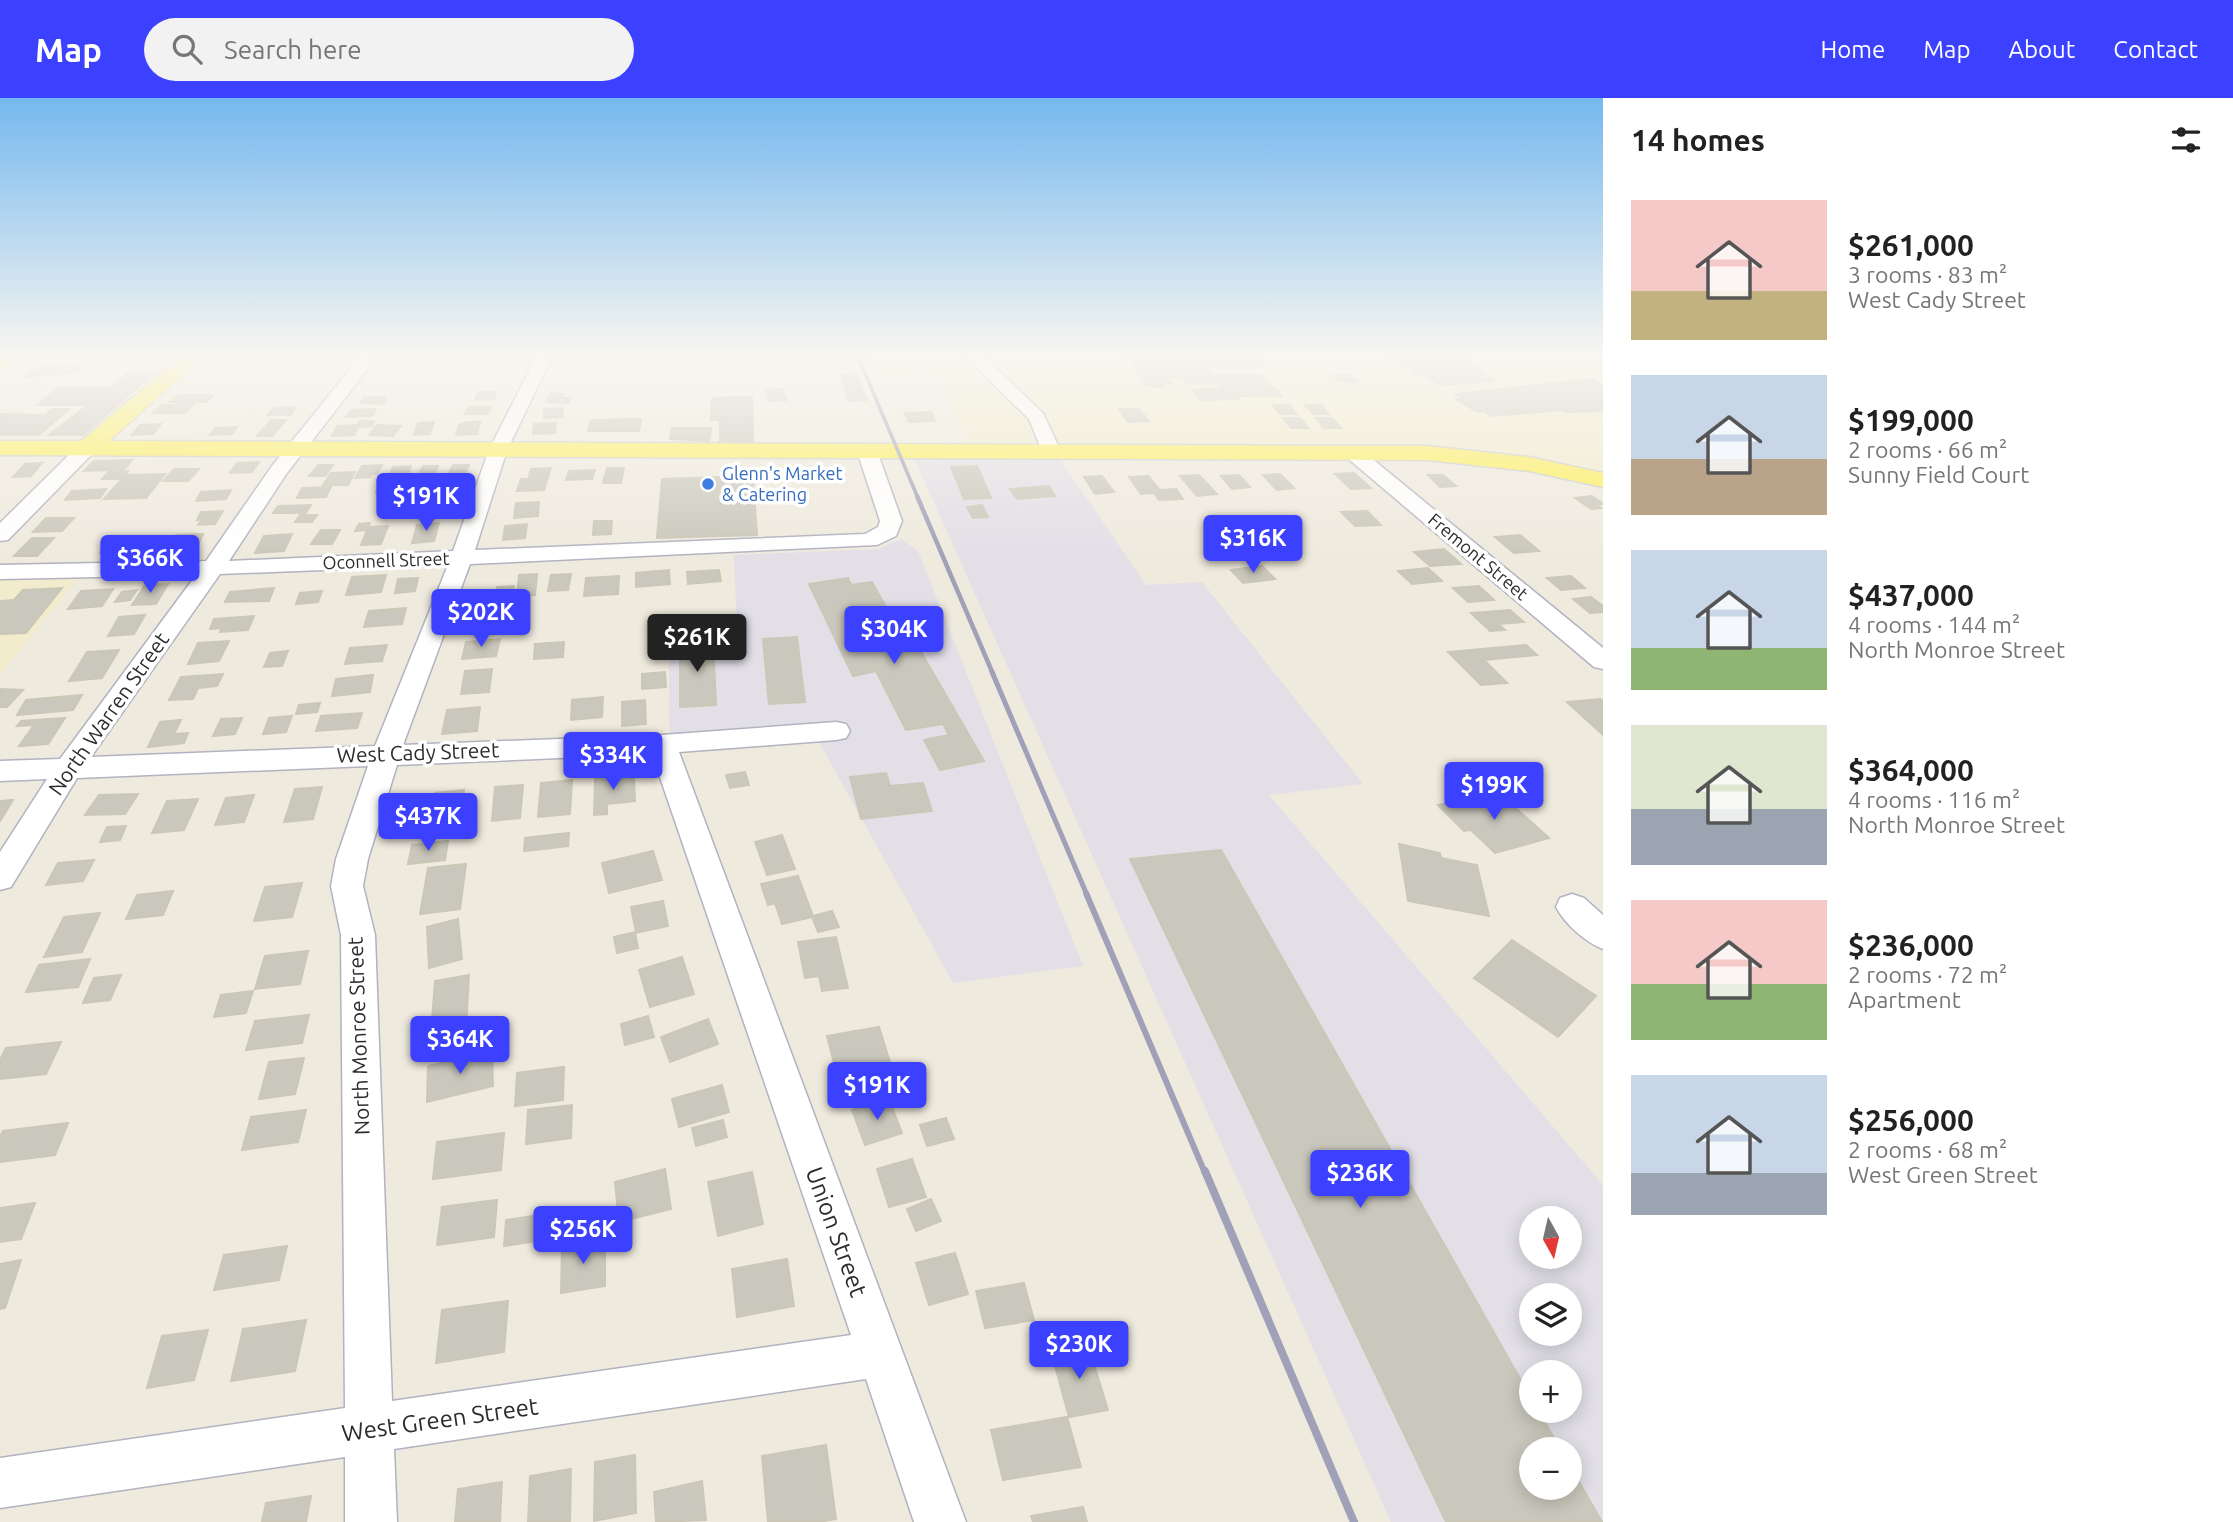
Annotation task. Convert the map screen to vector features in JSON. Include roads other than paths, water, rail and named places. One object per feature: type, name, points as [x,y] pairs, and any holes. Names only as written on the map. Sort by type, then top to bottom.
[{"type":"main road","points":[[87,448],[116,423]]},
{"type":"main road","points":[[0,448],[1352,452],[1466,455],[1529,464],[1603,480]]},
{"type":"street","name":"North Warren Street","points":[[0,878],[69,767],[315,423]]},
{"type":"street","name":"North Monroe Street","points":[[371,1522],[358,935],[347,886],[352,859],[386,754],[461,559],[498,450],[511,423]]},
{"type":"street","points":[[1026,423],[1040,452]]},
{"type":"street","points":[[0,535],[87,448]]},
{"type":"street","name":"Oconnell Street","points":[[0,572],[213,568],[855,542],[879,537],[888,531],[891,521],[867,451]]},
{"type":"street","name":"Fremont Street","points":[[1352,452],[1603,661]]},
{"type":"street","name":"West Cady Street","points":[[0,771],[662,744],[836,731]]},
{"type":"street","name":"Union Street","points":[[662,744],[940,1522]]},
{"type":"street","points":[[1572,907],[1603,935]]},
{"type":"street","name":"West Green Street","points":[[0,1483],[880,1354]]},
{"type":"railway","points":[[886,423],[918,498]]},
{"type":"railway","points":[[917,496],[993,674]]},
{"type":"railway","points":[[992,672],[1087,895]]},
{"type":"railway","points":[[1086,893],[1205,1173]]},
{"type":"railway","points":[[1205,1171],[1354,1522]]},
{"type":"place","name":"Glenn's Market & Catering","points":[[708,484]]}]
